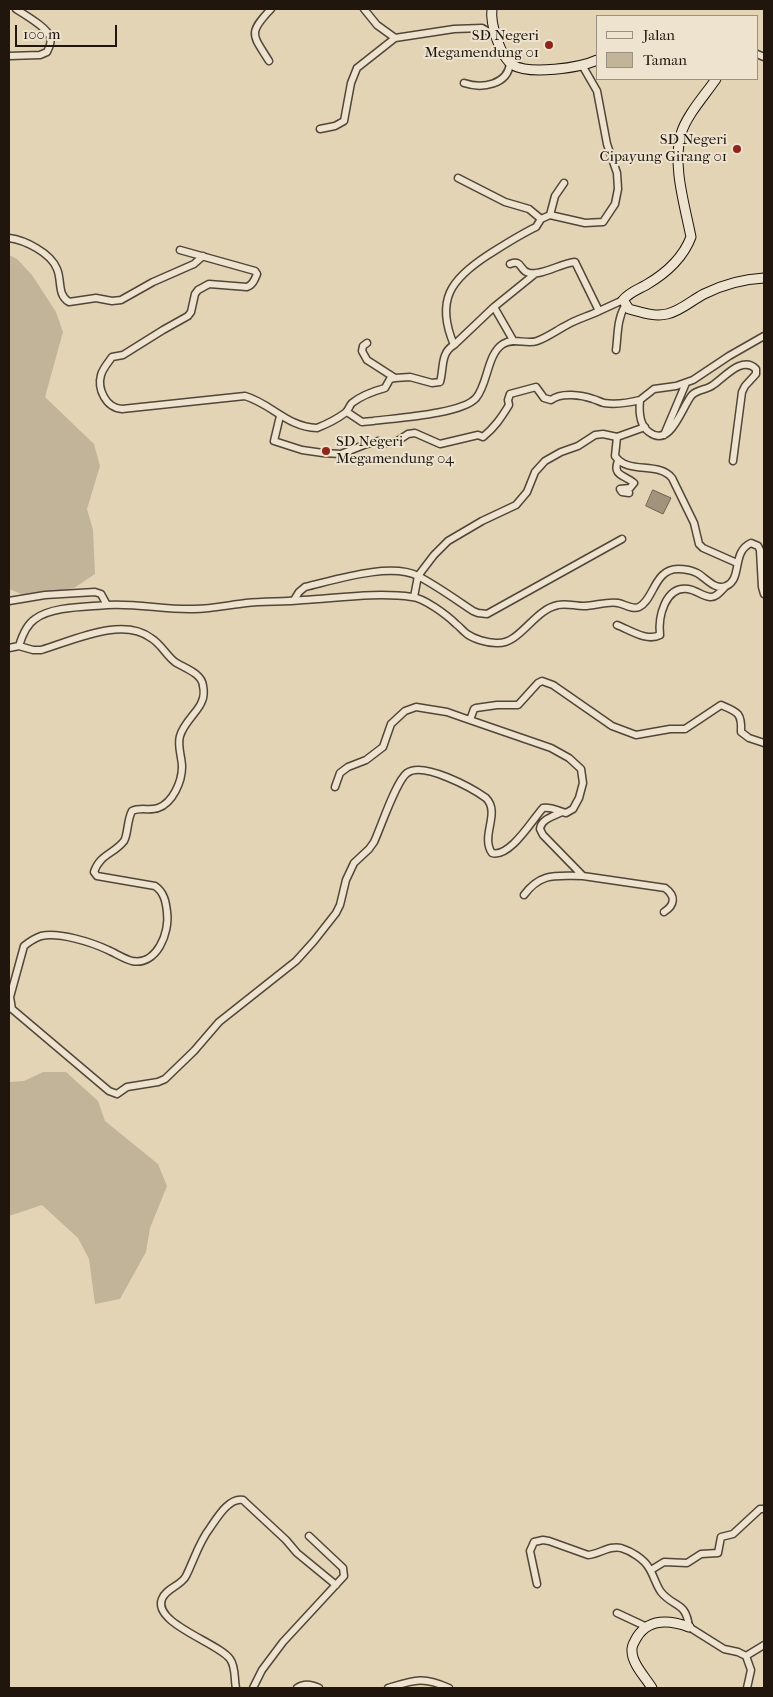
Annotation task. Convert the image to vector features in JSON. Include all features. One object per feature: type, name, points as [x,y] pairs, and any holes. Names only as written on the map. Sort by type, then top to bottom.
[{"type":"street","points":[[9,56],[40,55],[47,52],[51,42],[51,37],[46,30],[16,9]]},
{"type":"street","points":[[269,61],[255,40],[255,32],[270,9]]},
{"type":"street","points":[[364,9],[377,25],[395,38]]},
{"type":"street","points":[[492,9],[491,14],[496,36],[502,50],[510,62],[520,68],[535,69],[582,65],[596,60]]},
{"type":"street","points":[[320,129],[335,126],[344,121],[351,83],[357,68],[395,38],[454,29],[482,28],[496,36]]},
{"type":"street","points":[[464,83],[476,86],[502,80],[509,71],[510,62]]},
{"type":"street","points":[[454,345],[448,330],[447,299],[455,282],[469,267],[536,227],[541,219],[550,215],[585,223],[603,222],[615,204],[618,189],[618,172],[607,144],[597,91],[582,65]]},
{"type":"street","points":[[616,350],[621,313],[629,293],[662,275],[688,246],[691,237],[681,185],[678,157],[681,135],[685,124],[715,80]]},
{"type":"street","points":[[458,178],[505,202],[529,209],[541,219]]},
{"type":"street","points":[[550,215],[555,196],[564,183]]},
{"type":"street","points":[[9,238],[19,239],[50,258],[57,268],[62,296],[69,302],[96,298],[112,301],[120,300],[153,282],[194,264],[203,256]]},
{"type":"street","points":[[180,250],[255,271],[257,274],[256,278],[247,287],[209,284],[203,286],[195,294],[191,312],[188,316],[123,355],[112,357],[101,377],[101,387],[107,402],[114,408],[122,409],[245,396],[263,403],[280,416],[296,424],[317,428],[347,412],[349,406],[358,399],[369,395],[375,390],[385,388],[390,379],[410,377],[432,383],[440,382],[445,354],[448,348],[454,345],[494,307],[536,273]]},
{"type":"street","points":[[510,264],[519,263],[524,271],[536,273],[575,262],[599,311]]},
{"type":"street","points":[[624,303],[628,309],[640,313],[667,314],[691,303],[704,294],[733,283],[764,278]]},
{"type":"street","points":[[347,412],[362,422],[450,410],[467,405],[477,397],[498,348],[513,340],[535,342],[569,324],[624,303]]},
{"type":"street","points":[[494,307],[513,340]]},
{"type":"street","points":[[280,416],[274,441],[302,450],[341,454],[378,441],[382,444],[396,442],[415,432],[440,444],[478,435],[483,436],[501,419],[508,405],[510,394],[536,387],[544,398],[551,400],[556,396],[578,396],[593,398],[602,403],[619,404],[640,400],[654,389],[686,383],[764,336]]},
{"type":"street","points":[[367,343],[362,351],[367,360],[395,378]]},
{"type":"street","points":[[640,400],[641,420],[648,432],[664,435],[671,431],[694,393],[715,384],[733,369],[746,364],[753,366],[756,369],[756,374],[742,392],[733,461]]},
{"type":"street","points":[[664,435],[686,383]]},
{"type":"street","points":[[414,597],[418,576],[434,555],[448,541],[516,504],[527,492],[535,472],[545,461],[561,452],[578,446],[595,435],[604,434],[617,437],[645,427]]},
{"type":"street","points":[[617,437],[614,452],[618,461],[627,465],[662,470],[668,473],[694,523],[699,544],[703,548],[737,562]]},
{"type":"street","points":[[618,461],[616,466],[618,473],[634,482],[630,488],[620,489],[620,491],[629,493]]},
{"type":"street","points":[[294,600],[303,587],[360,573],[394,572],[418,576],[473,611],[487,614],[622,539]]},
{"type":"street","points":[[617,625],[646,637],[660,635],[659,622],[663,609],[675,590],[681,588],[694,590],[710,597],[718,595],[736,574],[740,554],[747,545],[752,543],[758,546],[764,594]]},
{"type":"street","points":[[19,646],[27,627],[35,618],[56,610],[108,604],[194,609],[249,603],[399,595],[425,600],[471,637],[496,644],[512,640],[535,617],[559,604],[584,606],[611,602],[635,608],[640,607],[659,579],[671,570],[677,569],[694,572],[712,584],[725,587]]},
{"type":"street","points":[[9,601],[45,595],[94,592],[101,594],[108,604]]},
{"type":"street","points":[[9,648],[19,646],[41,650],[91,633],[136,630],[152,638],[167,656],[199,677],[203,683],[202,702],[190,718],[180,737],[182,768],[179,782],[173,794],[166,803],[158,808],[138,808],[132,811],[129,816],[124,842],[96,864],[94,872],[96,876],[155,886],[161,890],[168,914],[164,938],[147,959],[132,961],[105,948],[79,940],[62,936],[41,936],[24,946],[10,996],[12,1009],[22,1019],[61,1049],[109,1091],[117,1094],[127,1087],[165,1079],[194,1051],[219,1022],[296,961],[314,942],[340,906],[346,880],[354,863],[359,856],[370,849],[398,785],[410,771],[423,770],[439,775],[482,795],[488,800],[491,811],[488,847],[492,853],[496,854],[507,850],[518,840],[543,808],[556,808],[568,813],[573,809],[579,798],[583,782],[581,769],[569,758],[550,748],[447,712],[416,708],[406,711],[391,724],[382,747],[366,760],[348,767],[340,773],[335,787]]},
{"type":"street","points":[[470,720],[476,708],[518,705],[542,680],[553,685],[612,726],[632,734],[643,735],[685,729],[720,705],[736,712],[742,720],[741,732],[743,735],[764,743]]},
{"type":"street","points":[[562,812],[544,820],[540,829],[555,848],[583,876]]},
{"type":"street","points":[[524,895],[535,882],[541,879],[558,876],[583,876],[665,888],[674,897],[673,903],[664,912]]},
{"type":"street","points":[[236,1688],[231,1660],[221,1649],[182,1629],[167,1616],[161,1602],[163,1596],[170,1589],[185,1578],[206,1532],[224,1509],[238,1499],[243,1500],[286,1540],[297,1553],[336,1585]]},
{"type":"street","points":[[650,1570],[664,1562],[687,1563],[701,1554],[718,1553],[721,1538],[733,1534],[760,1509],[764,1509]]},
{"type":"street","points":[[253,1688],[262,1670],[283,1642],[344,1576],[343,1568],[309,1536]]},
{"type":"street","points":[[537,1584],[530,1551],[534,1542],[538,1540],[549,1541],[588,1555],[619,1547],[640,1558],[650,1570],[660,1591],[684,1609],[689,1627]]},
{"type":"street","points":[[617,1612],[647,1627]]},
{"type":"street","points":[[652,1688],[641,1672],[632,1651],[636,1638],[647,1627],[661,1621],[669,1621],[689,1627],[724,1649],[746,1656],[751,1670],[747,1688]]},
{"type":"street","points":[[746,1656],[764,1645]]},
{"type":"street","points":[[388,1688],[423,1679],[449,1688]]},
{"type":"street","points":[[296,1688],[305,1684],[319,1688]]},
{"type":"green space","points":[[9,255],[17,259],[32,275],[56,312],[63,332],[45,397],[94,444],[100,466],[87,509],[93,530],[95,574],[74,588],[29,597],[9,589]]},
{"type":"green space","points":[[43,1072],[66,1072],[98,1101],[105,1121],[158,1164],[167,1186],[150,1228],[146,1252],[120,1299],[95,1304],[89,1259],[78,1238],[42,1205],[9,1216],[9,1082],[24,1081]]},
{"type":"shaded area","points":[[653,490],[671,498],[663,514],[646,506]]},
{"type":"place","name":"SD Negeri Megamendung 01","points":[[549,45]]},
{"type":"place","name":"SD Negeri Cipayung Girang 01","points":[[737,149]]},
{"type":"place","name":"SD Negeri Megamendung 04","points":[[326,451]]}]
